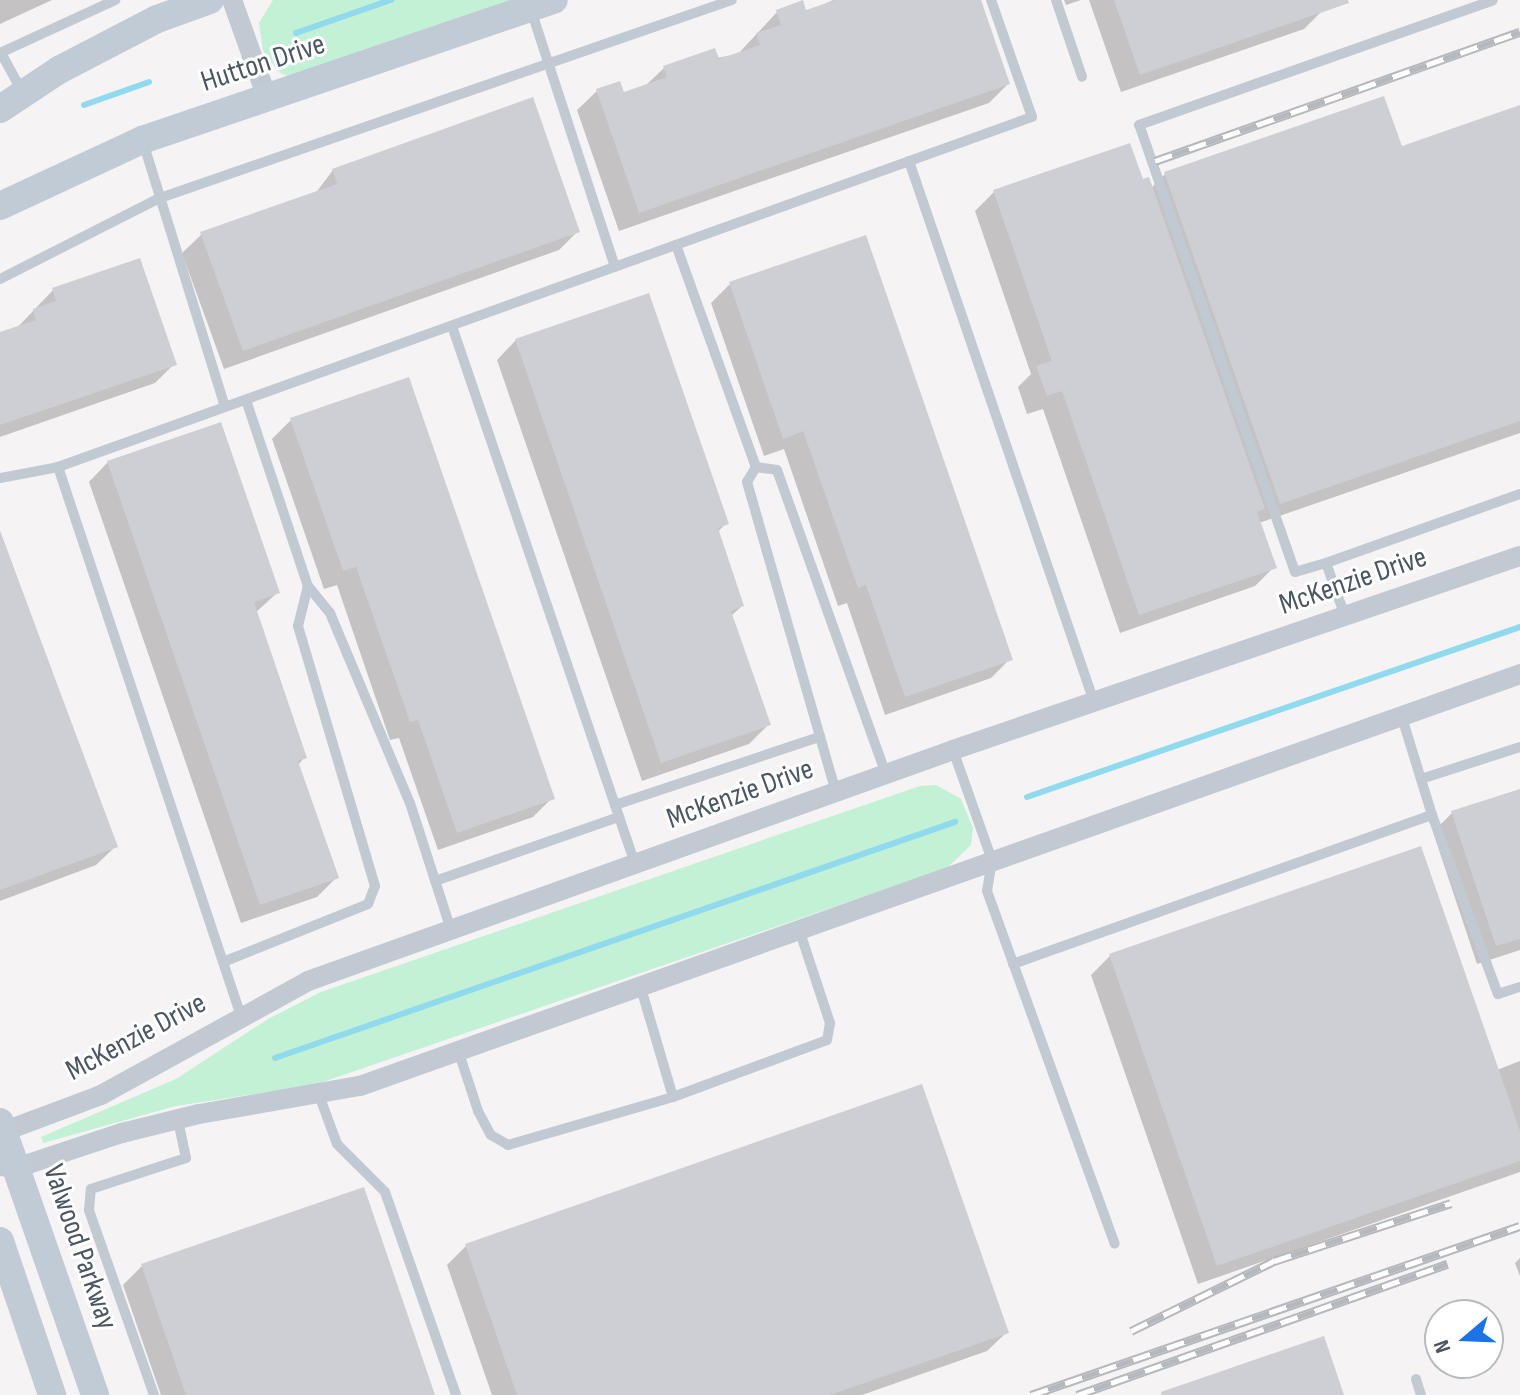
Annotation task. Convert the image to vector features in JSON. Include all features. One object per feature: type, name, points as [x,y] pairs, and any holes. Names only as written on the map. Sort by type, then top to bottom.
[{"type":"street","points":[[11,101],[157,19],[210,0]]},
{"type":"street","points":[[232,0],[267,98]]},
{"type":"street","name":"Hutton Drive","points":[[0,206],[142,140],[542,4]]},
{"type":"street","name":"McKenzie Drive","points":[[1,1128],[101,1095],[308,981],[953,750],[1520,556]]},
{"type":"street","points":[[8,1167],[178,1119],[319,1095],[458,1050],[640,983],[1520,674]]},
{"type":"street","name":"Valwood Parkway","points":[[1,1128],[8,1167],[95,1395]]},
{"type":"street","points":[[0,1241],[52,1395]]},
{"type":"lane","points":[[11,101],[0,53],[115,0]]},
{"type":"lane","points":[[0,279],[160,198],[550,67],[732,0]]},
{"type":"lane","points":[[0,478],[58,467],[1032,117],[991,0]]},
{"type":"lane","points":[[1056,0],[1082,77]]},
{"type":"lane","points":[[1493,0],[1139,125],[1295,572],[1520,494]]},
{"type":"lane","points":[[542,4],[550,67],[615,267]]},
{"type":"lane","points":[[142,140],[225,407]]},
{"type":"lane","points":[[909,161],[1094,702]]},
{"type":"lane","points":[[676,245],[756,467]]},
{"type":"lane","points":[[452,326],[635,864]]},
{"type":"lane","points":[[246,400],[308,586],[330,613],[410,803],[451,930]]},
{"type":"lane","points":[[58,467],[241,1016]]},
{"type":"lane","points":[[756,467],[747,482],[836,792]]},
{"type":"lane","points":[[756,467],[777,470],[886,774]]},
{"type":"lane","points":[[1326,563],[1345,616]]},
{"type":"lane","points":[[223,962],[368,904],[375,886],[298,626],[308,586]]},
{"type":"lane","points":[[1401,714],[1432,815],[1498,994],[1520,987]]},
{"type":"lane","points":[[615,805],[820,737]]},
{"type":"lane","points":[[1421,779],[1520,747]]},
{"type":"lane","points":[[953,750],[992,860],[987,891],[1115,1244]]},
{"type":"lane","points":[[1013,964],[1432,815]]},
{"type":"lane","points":[[435,881],[619,817]]},
{"type":"lane","points":[[458,1050],[478,1111],[491,1135],[508,1145],[673,1097],[827,1040],[830,1023],[799,929]]},
{"type":"lane","points":[[640,983],[673,1097]]},
{"type":"lane","points":[[319,1095],[337,1144],[385,1192],[456,1395]]},
{"type":"lane","points":[[154,1395],[89,1210],[91,1189],[186,1158],[178,1119]]},
{"type":"lane","points":[[1416,1379],[1421,1395]]},
{"type":"green space","points":[[273,0],[527,0],[297,79],[280,73],[263,51],[259,23]]},
{"type":"green space","points":[[936,785],[961,799],[973,828],[971,845],[947,868],[314,1085],[176,1106],[43,1143],[41,1137],[176,1079],[268,1019],[321,992],[920,786]]},
{"type":"building","points":[[803,0],[806,10],[836,0],[981,0],[1010,84],[639,213],[596,89],[620,81],[624,92],[667,77],[663,66],[715,48],[719,59],[760,45],[756,33],[781,25],[776,10]]},
{"type":"building","points":[[1114,0],[1348,0],[1349,3],[1140,75]]},
{"type":"building","points":[[1384,96],[1402,146],[1520,105],[1520,421],[1280,504],[1164,172]]},
{"type":"building","points":[[533,97],[580,232],[243,351],[200,232],[337,184],[332,169]]},
{"type":"building","points":[[1130,143],[1143,179],[1149,177],[1265,509],[1257,512],[1277,568],[1139,615],[1062,391],[1047,396],[1036,366],[1052,361],[993,190]]},
{"type":"building","points":[[866,235],[1013,660],[905,697],[866,585],[858,588],[803,431],[783,439],[729,282]]},
{"type":"building","points":[[140,258],[177,365],[0,425],[0,332],[36,320],[33,309],[56,301],[52,288]]},
{"type":"building","points":[[649,293],[729,524],[718,528],[744,606],[731,611],[771,725],[661,763],[515,339]]},
{"type":"building","points":[[409,377],[555,799],[457,833],[418,720],[410,722],[356,567],[343,571],[290,418]]},
{"type":"building","points":[[221,422],[280,593],[254,602],[307,758],[298,761],[339,878],[260,905],[107,461]]},
{"type":"building","points":[[0,531],[118,847],[0,890]]},
{"type":"building","points":[[1520,789],[1520,939],[1496,946],[1451,811]]},
{"type":"building","points":[[1421,846],[1520,1131],[1520,1161],[1217,1266],[1109,954]]},
{"type":"building","points":[[922,1084],[1009,1333],[830,1395],[517,1395],[465,1244]]},
{"type":"building","points":[[364,1187],[435,1395],[186,1395],[141,1264]]},
{"type":"building","points":[[1324,1336],[1344,1395],[1161,1395],[1161,1392]]},
{"type":"waterway","points":[[296,33],[391,0]]},
{"type":"waterway","points":[[84,105],[149,82]]},
{"type":"waterway","points":[[1027,797],[1520,627]]},
{"type":"waterway","points":[[275,1058],[955,822]]},
{"type":"railway","points":[[1155,161],[1520,32]]},
{"type":"railway","points":[[1131,1331],[1274,1261],[1451,1203]]},
{"type":"railway","points":[[1031,1395],[1520,1226]]},
{"type":"railway","points":[[1077,1395],[1447,1264]]}]
